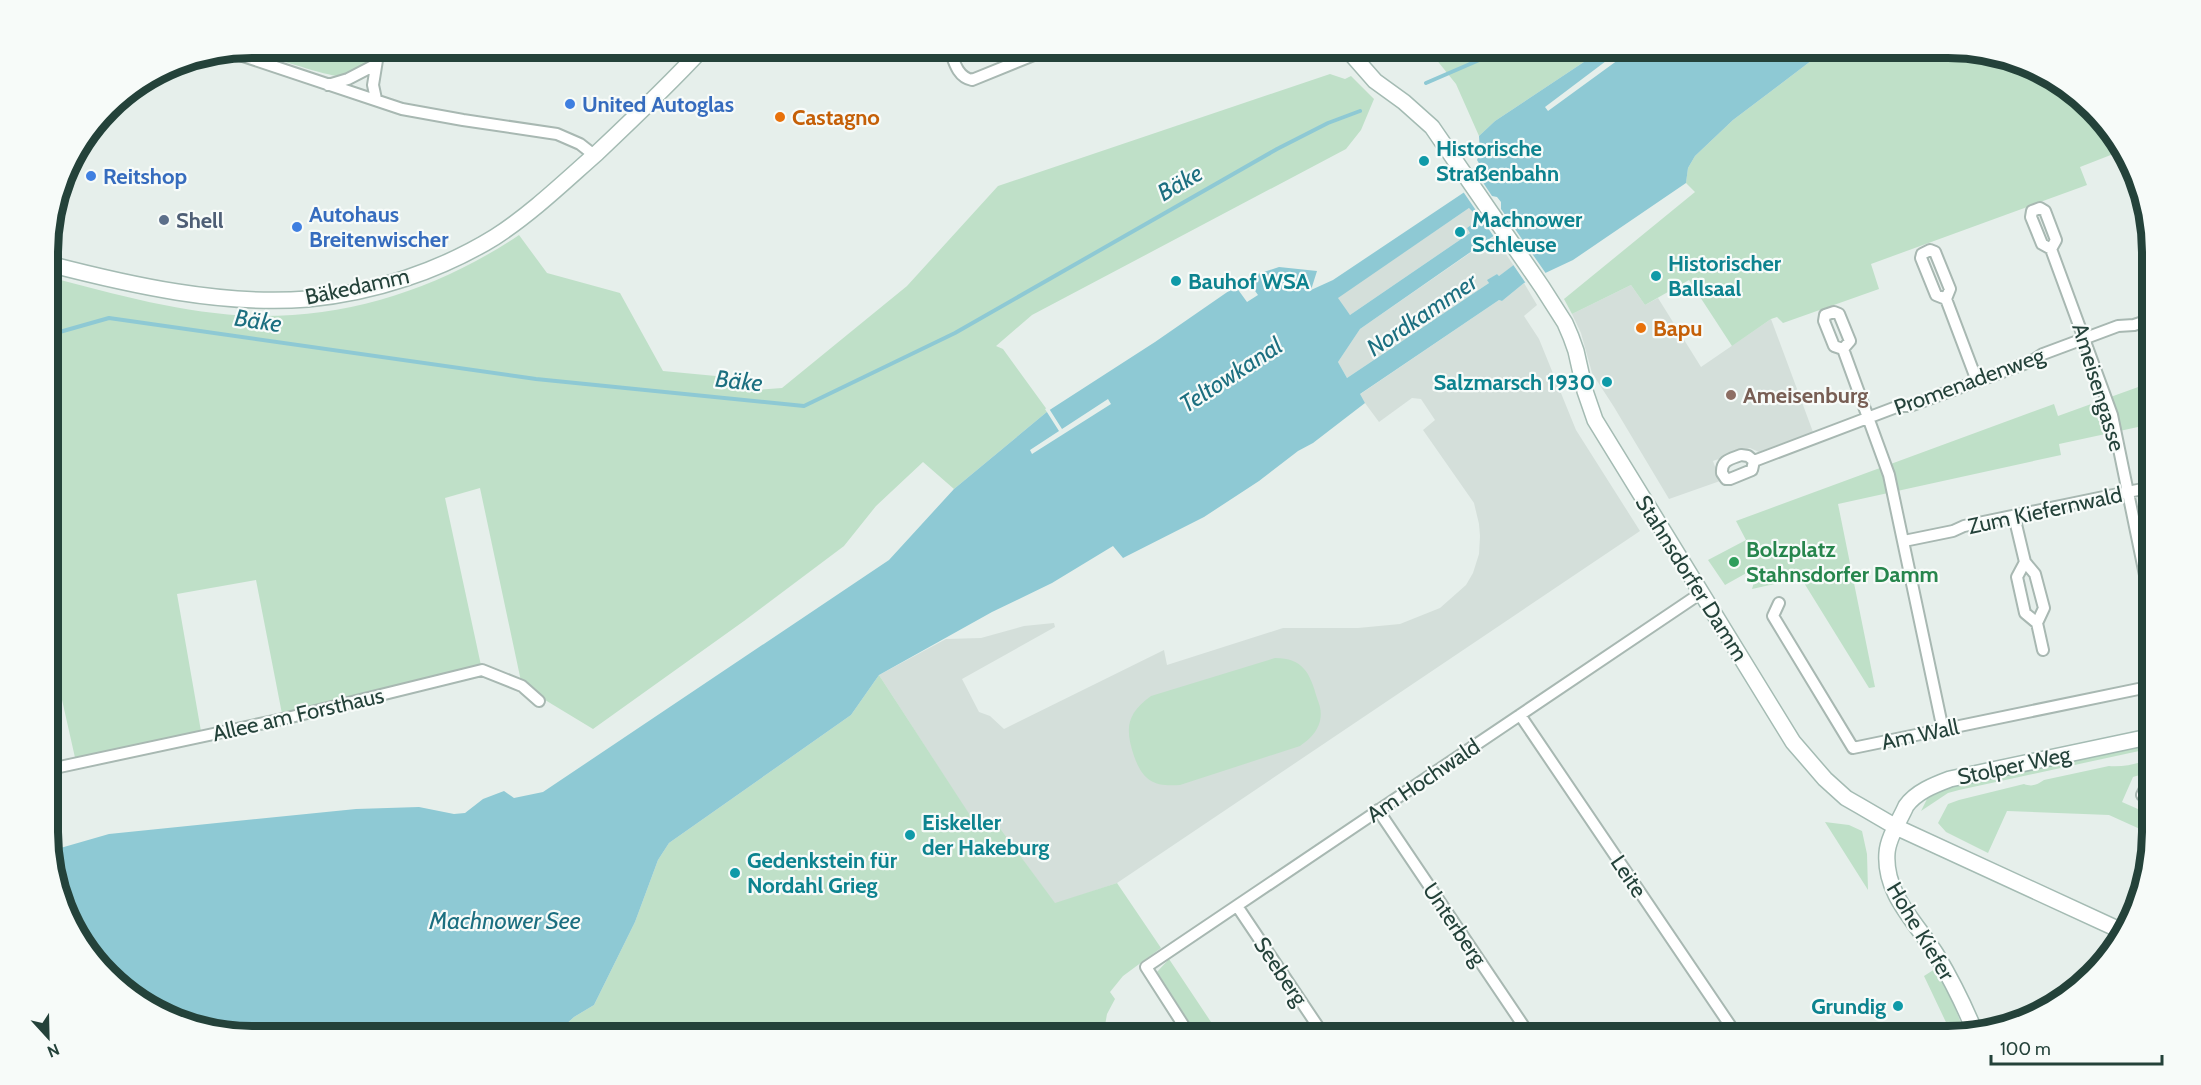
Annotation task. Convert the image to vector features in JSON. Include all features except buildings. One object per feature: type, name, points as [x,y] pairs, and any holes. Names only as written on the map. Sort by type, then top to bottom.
[{"type":"street","points":[[252,58],[415,112],[557,134],[580,144],[594,155]]},
{"type":"street","points":[[376,99],[372,85],[377,58]]},
{"type":"street","name":"Bäkedamm","points":[[59,267],[114,280],[242,299],[308,299],[346,293],[413,276],[471,251],[515,223],[635,118],[693,58]]},
{"type":"street","points":[[953,58],[960,74],[965,79],[972,80],[1026,58]]},
{"type":"street","name":"Stahnsdorfer Damm","points":[[1357,58],[1374,81],[1425,120],[1542,287],[1565,323],[1571,337],[1595,420],[1793,742],[1810,763],[1846,798],[1896,827],[2117,929]]},
{"type":"street","points":[[328,85],[348,79],[375,65]]},
{"type":"street","name":"Ameisengasse","points":[[2047,247],[2085,338],[2115,428],[2142,560]]},
{"type":"street","points":[[1941,297],[1977,381]]},
{"type":"street","name":"Promenadenweg","points":[[1754,461],[1899,406],[1910,406],[2032,361],[2043,354],[2118,326],[2142,322]]},
{"type":"street","points":[[1844,349],[1890,476],[1943,730]]},
{"type":"street","name":"Zum Kiefernwald","points":[[1904,541],[1953,531],[1964,525],[2142,489]]},
{"type":"street","points":[[2014,516],[2025,562],[2035,574],[2044,608],[2037,623],[2043,650]]},
{"type":"street","points":[[2025,562],[2017,577],[2025,613],[2037,623]]},
{"type":"street","name":"Am Hochwald","points":[[1184,1026],[1146,967],[1701,593]]},
{"type":"street","name":"Am Wall","points":[[1779,603],[1773,616],[1853,748],[2142,688]]},
{"type":"street","name":"Allee am Forsthaus","points":[[58,767],[283,719],[482,670],[522,686],[539,701]]},
{"type":"street","name":"Leite","points":[[1520,715],[1731,1026]]},
{"type":"street","name":"Stolper Weg","points":[[1896,827],[1910,801],[1925,790],[1950,779],[2142,738]]},
{"type":"street","name":"Unterberg","points":[[1378,810],[1524,1026]]},
{"type":"street","name":"Hohe Kiefer","points":[[1896,827],[1887,851],[1887,868],[1892,888],[1899,902],[1934,951],[1972,1025]]},
{"type":"street","name":"Seeberg","points":[[1237,906],[1318,1026]]},
{"type":"shaded area","points":[[1469,208],[1475,210],[1481,219],[1470,233],[1350,315],[1337,298]]},
{"type":"shaded area","points":[[1496,235],[1516,264],[1499,276],[1497,274],[1488,280],[1489,283],[1347,378],[1338,362],[1360,329]]},
{"type":"shaded area","points":[[1524,283],[1537,305],[1524,316],[1539,339],[1576,430],[1640,531],[1117,883],[1055,904],[994,820],[979,830],[879,675],[946,639],[981,638],[1024,626],[1054,623],[1055,627],[962,679],[979,712],[990,716],[1004,729],[1164,650],[1167,665],[1283,628],[1358,628],[1400,624],[1440,608],[1466,585],[1473,573],[1479,554],[1480,536],[1474,503],[1423,430],[1435,420],[1421,399],[1412,398],[1379,422],[1359,395],[1499,300],[1502,301]]},
{"type":"shaded area","name":"Ameisenburg","points":[[1631,285],[1645,305],[1658,298],[1701,367],[1771,319],[1813,432],[1759,452],[1750,448],[1713,461],[1720,481],[1669,499],[1592,373],[1581,333],[1572,314]]},
{"type":"green space","points":[[271,58],[369,58],[361,66],[339,76]]},
{"type":"green space","points":[[1435,58],[1590,58],[1495,121],[1479,136],[1456,84]]},
{"type":"green space","points":[[1815,58],[1974,60],[2023,73],[2046,84],[2086,115],[2116,153],[2080,167],[2087,185],[1871,264],[1879,289],[1783,323],[1777,317],[1771,319],[1732,346],[1689,280],[1645,305],[1631,285],[1572,314],[1564,299],[1695,192],[1686,183],[1688,168],[1695,156],[1733,120]]},
{"type":"green space","points":[[1330,74],[1345,79],[1351,76],[1374,99],[1361,130],[1346,149],[1032,315],[996,346],[1003,349],[1048,411],[954,489],[923,462],[876,506],[844,546],[593,729],[522,686],[480,488],[445,498],[482,670],[283,719],[256,580],[177,594],[202,737],[76,762],[58,683],[59,280],[150,302],[202,311],[254,316],[324,312],[392,296],[425,284],[489,254],[519,235],[547,273],[620,293],[663,371],[737,378],[756,390],[782,388],[907,286],[998,186]]},
{"type":"green space","points":[[2142,386],[2142,426],[2059,444],[2061,455],[1838,504],[1875,687],[1869,688],[1801,578],[1752,589],[1759,566],[1725,585],[1708,560],[1746,540],[1736,521],[2054,404],[2058,416]]},
{"type":"green space","points":[[1275,658],[1299,664],[1311,681],[1320,706],[1321,718],[1317,729],[1307,741],[1300,746],[1180,785],[1163,785],[1146,777],[1137,765],[1129,738],[1132,716],[1143,703],[1151,696]]},
{"type":"green space","points":[[879,675],[979,829],[994,820],[1055,903],[1117,883],[1161,948],[1123,976],[1110,992],[1115,999],[1107,1014],[1105,1026],[564,1026],[594,1005],[635,922],[658,860],[669,843],[851,715]]},
{"type":"green space","points":[[2142,746],[2142,750],[1948,793],[1921,811],[1927,799],[1948,787]]},
{"type":"green space","points":[[2142,762],[2142,774],[2133,777],[2122,802],[2142,811],[2140,829],[2109,815],[2007,811],[1988,853],[1946,832],[1938,823],[1948,804],[1959,800],[2024,784],[2034,785],[2044,780],[2109,766]]},
{"type":"green space","points":[[1825,822],[1849,825],[1862,831],[1867,854],[1868,890]]},
{"type":"green space","points":[[1169,959],[1214,1026],[1192,1026],[1157,972]]},
{"type":"green space","points":[[1935,969],[1950,996],[1962,1026],[1948,1026],[1924,976]]},
{"type":"water","points":[[1590,58],[1815,58],[1733,120],[1695,156],[1688,168],[1686,183],[1573,260],[1524,283],[1502,301],[1499,300],[1360,394],[1365,403],[1259,481],[1204,517],[1123,558],[1113,546],[1052,583],[992,612],[879,675],[851,715],[669,843],[658,860],[635,922],[594,1005],[564,1026],[227,1025],[202,1020],[166,1007],[145,994],[115,970],[84,930],[65,883],[59,848],[109,834],[356,809],[419,807],[454,814],[465,813],[483,799],[504,791],[514,798],[543,792],[889,560],[954,489],[1048,411],[1236,286],[1258,274],[1279,267],[1317,271],[1311,290],[1333,280],[1487,177],[1477,160],[1480,153],[1479,136],[1495,121]],"holes":[[[1469,208],[1473,212],[1475,210],[1481,218],[1467,228],[1470,233],[1350,315],[1338,298]],[[1495,235],[1515,264],[1499,276],[1497,274],[1487,280],[1489,283],[1347,378],[1338,362],[1360,329]]]},
{"type":"pier","points":[[1610,58],[1618,60],[1548,111],[1545,107]]},
{"type":"pier","points":[[1480,178],[1492,196],[1497,197],[1501,202],[1501,209],[1547,275],[1527,285],[1462,190]]},
{"type":"pier","points":[[1245,277],[1258,295],[1247,302],[1234,284]]},
{"type":"pier","points":[[1108,399],[1111,404],[1032,454],[1030,450],[1059,431],[1045,409],[1048,407],[1062,429]]},
{"type":"waterway","name":"Bäke","points":[[1426,83],[1484,58]]},
{"type":"waterway","name":"Bäke","points":[[59,332],[109,318],[536,379],[804,406],[955,333],[1277,149],[1328,123],[1360,111]]},
{"type":"place","name":"United Autoglas","points":[[570,104]]},
{"type":"place","name":"Castagno","points":[[780,117]]},
{"type":"place","name":"Historische Straßenbahn","points":[[1424,161]]},
{"type":"place","name":"Reitshop","points":[[91,176]]},
{"type":"place","name":"Shell","points":[[164,220]]},
{"type":"place","name":"Autohaus Breitenwischer","points":[[297,227]]},
{"type":"place","name":"Machnower Schleuse","points":[[1460,232]]},
{"type":"place","name":"Historischer Ballsaal","points":[[1656,276]]},
{"type":"place","name":"Bauhof WSA","points":[[1176,281]]},
{"type":"place","name":"Bapu","points":[[1641,328]]},
{"type":"place","name":"Salzmarsch 1930","points":[[1607,382]]},
{"type":"place","name":"Ameisenburg","points":[[1731,395]]},
{"type":"place","name":"Bolzplatz Stahnsdorfer Damm","points":[[1734,562]]},
{"type":"place","name":"Eiskeller der Hakeburg","points":[[910,835]]},
{"type":"place","name":"Gedenkstein für Nordahl Grieg","points":[[735,873]]},
{"type":"place","name":"Grundig","points":[[1898,1006]]},
{"type":"water label","name":"Nordkammer","points":[[1422,315]]},
{"type":"water label","name":"Teltowkanal","points":[[1231,375]]},
{"type":"water label","name":"Machnower See","points":[[505,921]]}]
